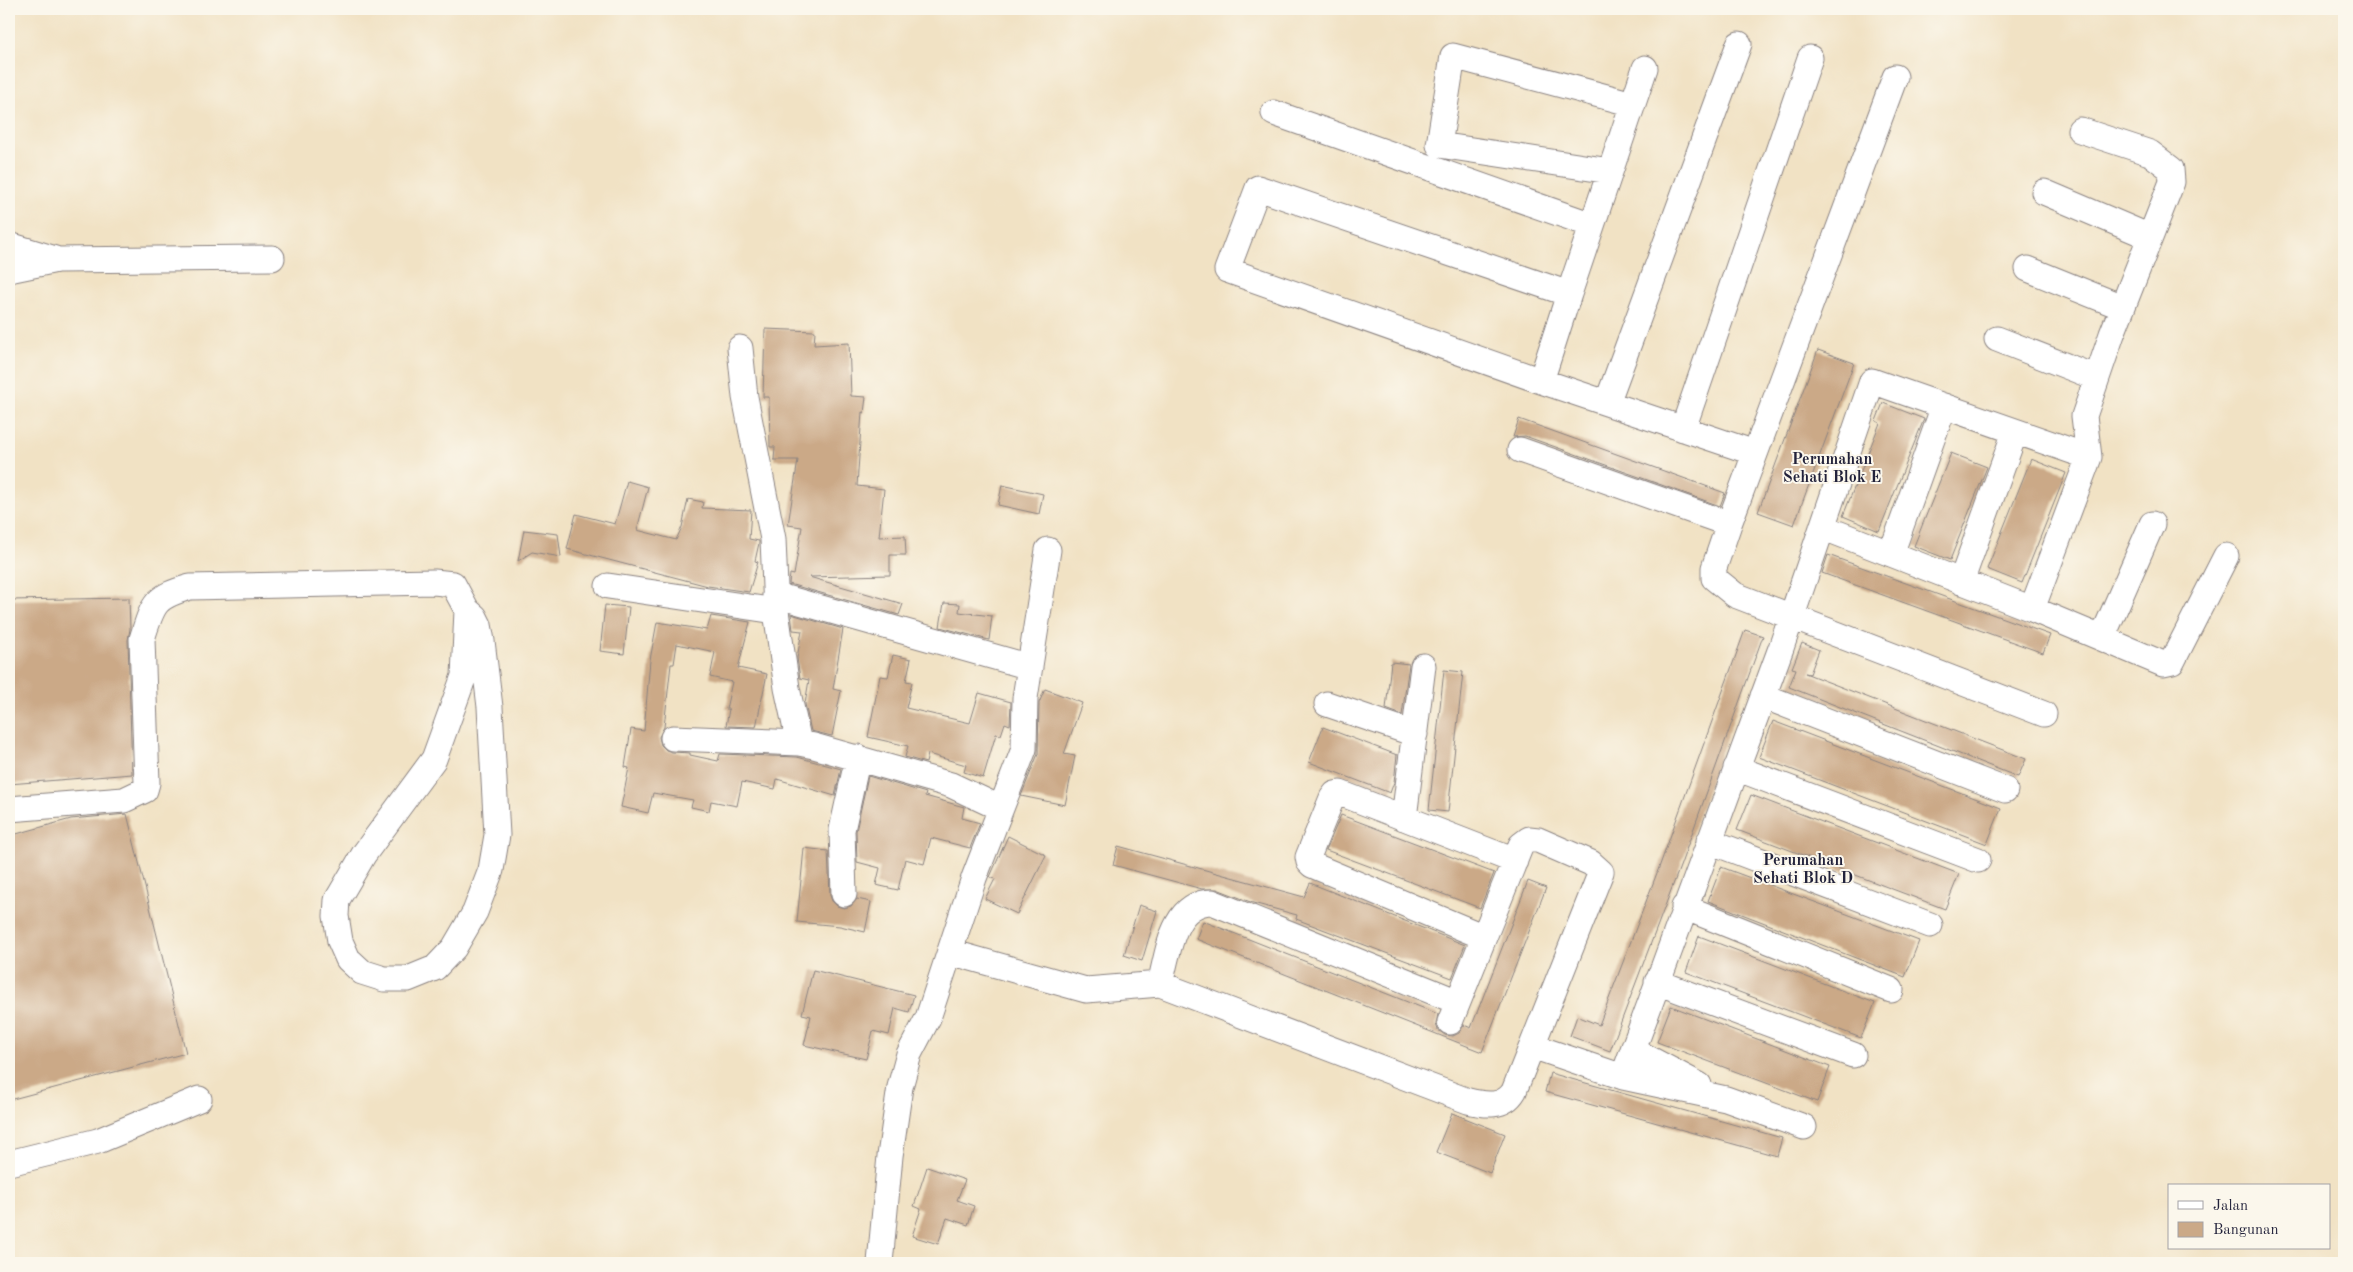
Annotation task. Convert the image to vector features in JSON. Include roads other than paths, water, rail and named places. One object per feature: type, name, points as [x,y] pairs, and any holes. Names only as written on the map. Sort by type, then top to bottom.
[{"type":"street","points":[[1607,403],[1739,44]]},
{"type":"street","points":[[1435,170],[1453,56],[1633,104]]},
{"type":"street","points":[[1684,429],[1810,58]]},
{"type":"street","points":[[1541,381],[1645,68]]},
{"type":"street","points":[[1895,77],[1729,524],[1714,568],[1714,578],[1734,595],[2044,714]]},
{"type":"street","points":[[1274,113],[1592,225]]},
{"type":"street","points":[[2032,609],[2089,457],[2084,416],[2122,307],[2172,182],[2170,168],[2150,153],[2080,130]]},
{"type":"street","points":[[1439,145],[1610,171]]},
{"type":"street","points":[[1569,294],[1258,188],[1227,270],[1541,381],[1755,453]]},
{"type":"street","points":[[2044,192],[2150,237]]},
{"type":"street","points":[[9,245],[57,260]]},
{"type":"street","points":[[9,270],[57,260],[272,258]]},
{"type":"street","points":[[2028,269],[2122,307]]},
{"type":"street","points":[[1997,339],[2097,378]]},
{"type":"street","points":[[740,348],[745,397],[773,539],[776,603],[787,688],[799,743]]},
{"type":"street","points":[[1623,1077],[1792,617],[1872,382],[2089,457]]},
{"type":"street","points":[[1891,554],[1944,406]]},
{"type":"street","points":[[1961,582],[2016,432]]},
{"type":"street","points":[[1520,450],[1729,524]]},
{"type":"street","points":[[2102,638],[2152,524]]},
{"type":"street","points":[[1822,527],[2032,609],[2163,664],[2170,663],[2226,556]]},
{"type":"street","points":[[880,1263],[890,1156],[900,1087],[909,1054],[928,1018],[1000,808],[1024,749],[1025,698],[1048,550]]},
{"type":"street","points":[[9,809],[124,800],[144,790],[147,783],[142,639],[149,616],[158,600],[170,593],[190,588],[434,582],[453,584],[468,610],[480,625],[490,707],[497,835],[491,870],[475,912],[454,948],[435,968],[408,979],[384,979],[362,972],[348,959],[340,942],[336,916],[337,900],[364,854],[434,759],[464,676],[468,610]]},
{"type":"street","points":[[608,586],[776,603],[1030,667]]},
{"type":"street","points":[[1404,818],[1423,666]]},
{"type":"street","points":[[1763,696],[2005,790]]},
{"type":"street","points":[[1327,704],[1415,734]]},
{"type":"street","points":[[673,738],[799,743],[858,757],[951,785],[1000,808]]},
{"type":"street","points":[[844,894],[842,830],[858,757]]},
{"type":"street","points":[[1736,768],[1978,860]]},
{"type":"street","points":[[1484,936],[1309,862],[1308,856],[1335,794],[1340,793],[1515,861]]},
{"type":"street","points":[[950,952],[1086,990],[1160,984],[1477,1103],[1495,1104],[1511,1097],[1602,872],[1591,863],[1538,840],[1529,839],[1521,845],[1454,1012],[1212,902],[1192,906],[1178,920],[1160,984]]},
{"type":"street","points":[[1709,841],[1930,925]]},
{"type":"street","points":[[1684,907],[1891,990]]},
{"type":"street","points":[[1657,982],[1853,1055]]},
{"type":"street","points":[[1532,1046],[1623,1077],[1726,1098]]},
{"type":"street","points":[[1633,1050],[1726,1098],[1804,1127]]},
{"type":"street","points":[[9,1163],[98,1141],[199,1099]]},
{"type":"district","name":"Perumahan Sehati Blok E","points":[[1832,467]]},
{"type":"district","name":"Perumahan Sehati Blok D","points":[[1803,868]]}]
